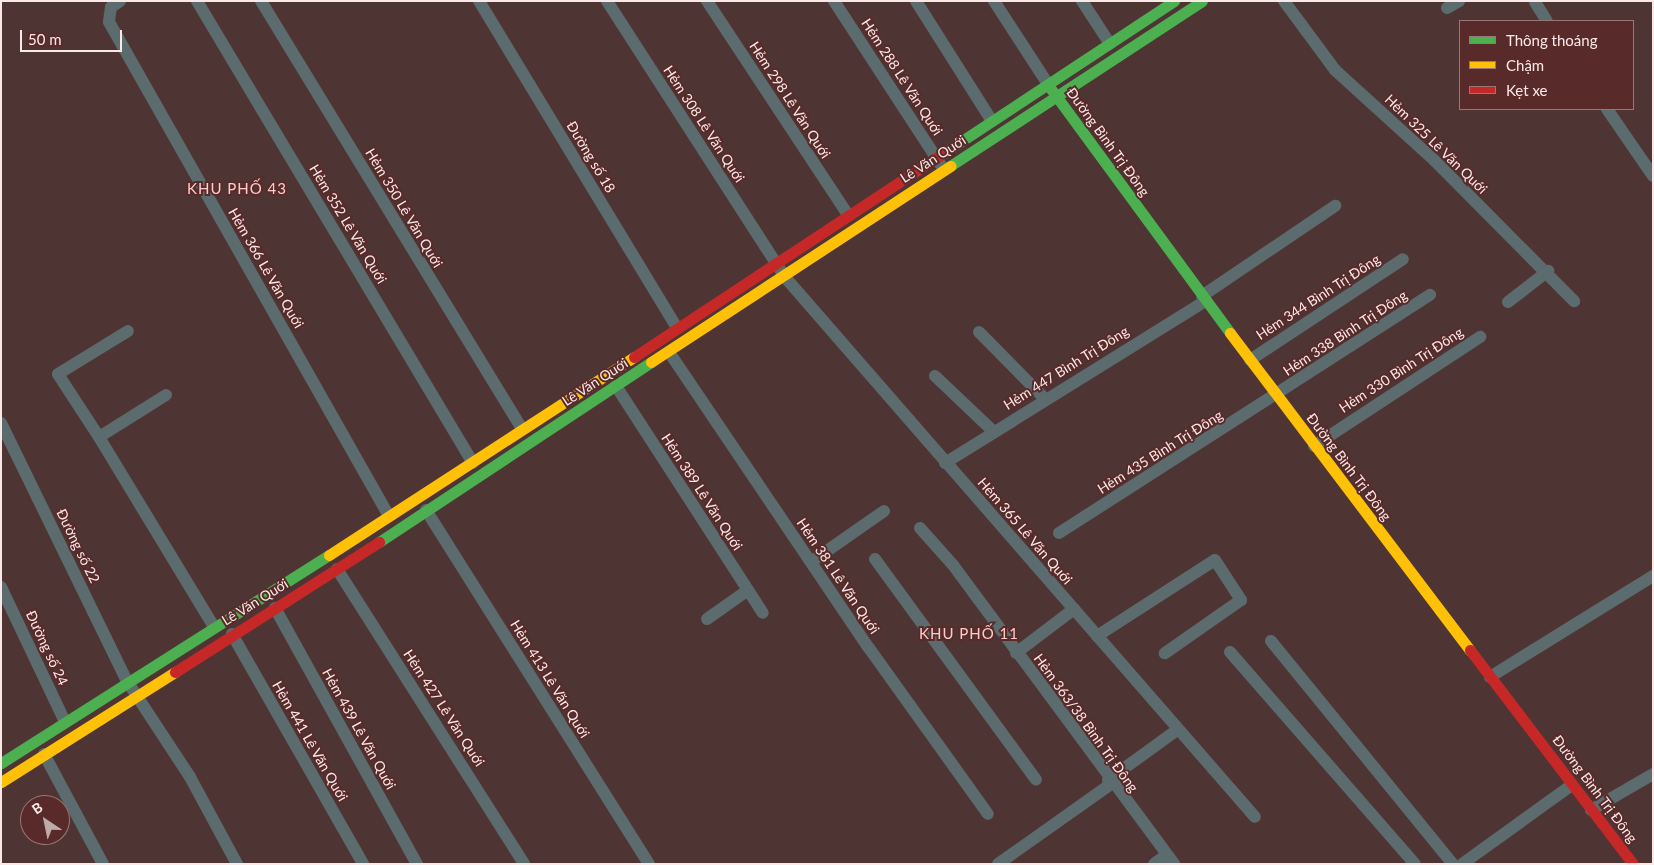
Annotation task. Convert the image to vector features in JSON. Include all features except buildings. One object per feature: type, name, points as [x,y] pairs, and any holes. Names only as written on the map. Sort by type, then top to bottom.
[{"type":"main road","name":"Lê Văn Quới","points":[[1,763],[127,681],[473,463],[1174,1]]},
{"type":"main road","name":"Lê Văn Quới","points":[[1,782],[337,569],[1202,1]]},
{"type":"main road","name":"Đường Bình Trị Đông","points":[[1048,84],[1276,396],[1633,864]]},
{"type":"main road","points":[[522,430],[530,443]]},
{"type":"main road","points":[[299,573],[308,586]]},
{"type":"street","name":"Hẻm 352 Lê Văn Quới","points":[[197,1],[473,463]]},
{"type":"street","name":"Hẻm 350 Lê Văn Quới","points":[[261,1],[522,430]]},
{"type":"street","name":"Đường số 18","points":[[479,1],[677,328]]},
{"type":"street","name":"Hẻm 308 Lê Văn Quới","points":[[607,1],[775,263]]},
{"type":"street","name":"Hẻm 298 Lê Văn Quới","points":[[707,1],[848,215]]},
{"type":"street","name":"Hẻm 288 Lê Văn Quới","points":[[834,1],[944,170]]},
{"type":"street","points":[[916,1],[992,121]]},
{"type":"street","points":[[994,1],[1048,84]]},
{"type":"street","points":[[1082,1],[1110,44]]},
{"type":"street","name":"Hẻm 325 Lê Văn Quới","points":[[1284,1],[1334,70],[1548,271],[1574,301]]},
{"type":"street","points":[[1447,8],[1459,1]]},
{"type":"street","points":[[1535,2],[1546,20]]},
{"type":"street","name":"Hẻm 366 Lê Văn Quới","points":[[115,4],[109,22],[389,516]]},
{"type":"street","points":[[1608,110],[1653,176]]},
{"type":"street","name":"Hẻm 447 Bình Trị Đông","points":[[945,463],[1044,398],[1204,298],[1335,206]]},
{"type":"street","name":"Hẻm 344 Bình Trị Đông","points":[[1250,360],[1403,259]]},
{"type":"street","name":"Hẻm 365 Lê Văn Quới","points":[[775,263],[784,276],[945,463],[1255,817]]},
{"type":"street","points":[[1508,302],[1548,271]]},
{"type":"street","name":"Hẻm 338 Bình Trị Đông","points":[[1276,396],[1430,295]]},
{"type":"street","points":[[128,331],[58,374],[99,437],[214,627]]},
{"type":"street","points":[[979,332],[1044,398]]},
{"type":"street","name":"Hẻm 330 Bình Trị Đông","points":[[1314,446],[1480,337]]},
{"type":"street","name":"Hẻm 381 Lê Văn Quới","points":[[669,352],[811,562],[988,814]]},
{"type":"street","points":[[935,376],[993,431]]},
{"type":"street","name":"Hẻm 389 Lê Văn Quới","points":[[616,386],[763,613]]},
{"type":"street","points":[[99,437],[166,395]]},
{"type":"street","name":"Hẻm 435 Bình Trị Đông","points":[[1060,533],[1276,396]]},
{"type":"street","name":"Đường số 22","points":[[1,424],[127,681],[238,864]]},
{"type":"street","name":"Hẻm 413 Lê Văn Quới","points":[[426,510],[649,864]]},
{"type":"street","points":[[811,562],[884,511]]},
{"type":"street","name":"Hẻm 363/38 Bình Trị Đông","points":[[920,528],[953,565],[1109,782],[1170,859]]},
{"type":"street","points":[[875,559],[1036,780]]},
{"type":"street","points":[[1097,636],[1215,560],[1241,600],[1165,653]]},
{"type":"street","name":"Hẻm 427 Lê Văn Quới","points":[[337,569],[524,864]]},
{"type":"street","points":[[1490,677],[1653,576]]},
{"type":"street","name":"Đường số 24","points":[[1,587],[65,722]]},
{"type":"street","points":[[707,619],[748,590]]},
{"type":"street","name":"Hẻm 439 Lê Văn Quới","points":[[274,608],[417,864]]},
{"type":"street","points":[[1016,653],[1074,609]]},
{"type":"street","name":"Hẻm 441 Lê Văn Quới","points":[[232,634],[363,864]]},
{"type":"street","points":[[1271,641],[1453,864]]},
{"type":"street","points":[[1230,652],[1415,864]]},
{"type":"street","points":[[998,864],[1177,730]]},
{"type":"street","points":[[44,754],[103,864]]},
{"type":"street","points":[[1592,810],[1653,774]]},
{"type":"street","points":[[1469,861],[1572,785]]},
{"type":"street","points":[[1154,864],[1170,859]]},
{"type":"traffic: fast","points":[[942,154],[1174,1]]},
{"type":"traffic: fast","points":[[950,166],[1202,1]]},
{"type":"traffic: fast","points":[[1051,89],[1230,333]]},
{"type":"traffic: fast","points":[[379,542],[651,362]]},
{"type":"traffic: fast","points":[[1,763],[329,555]]},
{"type":"traffic: slow","points":[[651,362],[950,166]]},
{"type":"traffic: slow","points":[[1230,333],[1470,650]]},
{"type":"traffic: slow","points":[[329,555],[634,357]]},
{"type":"traffic: slow","points":[[1,782],[175,672]]},
{"type":"traffic: jam","points":[[634,357],[942,154]]},
{"type":"traffic: jam","points":[[175,672],[379,542]]},
{"type":"traffic: jam","points":[[1470,650],[1633,864]]},
{"type":"district","name":"KHU PHỐ 43","points":[[237,189]]},
{"type":"district","name":"KHU PHỐ 11","points":[[969,634]]}]
